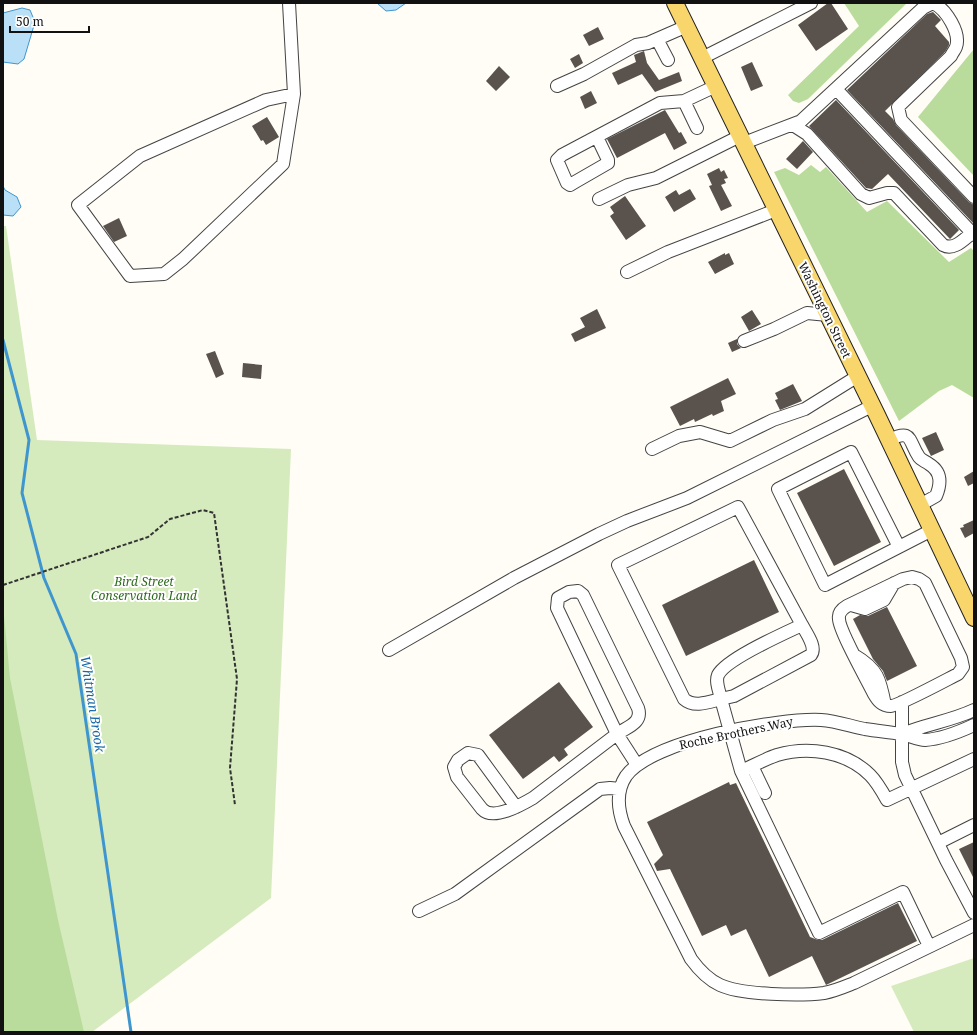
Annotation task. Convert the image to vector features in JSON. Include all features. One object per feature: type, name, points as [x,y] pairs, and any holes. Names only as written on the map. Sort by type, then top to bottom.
[{"type":"main road","name":"Washington Street","points":[[675,3],[858,376],[974,618]]},
{"type":"street","points":[[289,3],[294,94],[283,164],[183,259],[164,274],[130,276],[78,205],[140,156],[266,100],[294,94]]},
{"type":"street","points":[[702,58],[811,3]]},
{"type":"street","points":[[599,199],[628,185],[656,178],[742,139],[801,122],[928,4],[937,5],[952,22],[956,35],[957,46],[951,56],[898,107],[899,113],[901,120],[974,197]]},
{"type":"street","points":[[557,86],[584,74],[636,45],[648,43],[687,26]]},
{"type":"street","points":[[657,39],[668,60]]},
{"type":"street","points":[[597,137],[660,103],[684,102],[716,86]]},
{"type":"street","points":[[793,125],[807,134],[861,194],[869,198],[887,192],[894,193],[943,245],[953,246],[973,234],[836,90]]},
{"type":"street","points":[[684,102],[697,128]]},
{"type":"street","points":[[628,272],[668,252],[776,210]]},
{"type":"street","points":[[744,342],[807,312],[828,315]]},
{"type":"street","points":[[652,449],[679,436],[700,432],[730,441],[773,420],[805,409],[858,376]]},
{"type":"street","points":[[389,650],[514,578],[564,552],[627,521],[687,498],[872,406]]},
{"type":"street","points":[[889,440],[898,435],[909,437],[919,457],[935,470],[940,485],[936,496],[920,504]]},
{"type":"street","points":[[899,547],[851,452],[778,489],[825,585],[899,547],[932,530]]},
{"type":"street","points":[[901,466],[919,457]]},
{"type":"street","points":[[738,507],[814,649],[811,655],[734,696],[721,700],[696,704],[688,703],[684,699],[618,565],[738,507]]},
{"type":"street","points":[[910,577],[916,578],[923,582],[963,663],[962,671],[958,674],[902,702],[894,706],[885,705],[880,703],[876,698],[859,658],[838,620],[841,611],[851,605],[894,583],[910,577]]},
{"type":"street","points":[[516,807],[478,756],[468,753],[456,762],[454,767],[456,774],[484,812],[492,814],[516,807],[532,798],[617,734],[636,722],[639,718],[639,711],[583,595],[578,591],[569,592],[558,598],[556,608],[617,734],[637,765]]},
{"type":"street","points":[[802,625],[751,650],[721,672],[717,682],[740,772],[819,933],[903,892],[929,946]]},
{"type":"street","points":[[902,702],[903,766],[912,789],[938,843],[974,913]]},
{"type":"street","points":[[902,734],[921,726],[954,718],[974,710]]},
{"type":"street","name":"Roche Brothers Way","points":[[620,794],[627,775],[637,765],[650,757],[672,747],[729,732],[783,722],[814,720],[830,721],[866,729],[902,734],[923,740],[950,735],[974,725]]},
{"type":"street","points":[[740,772],[771,757],[804,751],[824,752],[844,758],[863,769],[875,781],[887,800],[974,759]]},
{"type":"street","points":[[752,766],[766,793]]},
{"type":"street","points":[[419,911],[455,894],[596,792],[610,788],[620,794],[619,809],[624,826],[691,959],[699,970],[709,979],[721,986],[755,992],[828,992],[854,983],[974,925]]},
{"type":"street","points":[[938,843],[974,825]]},
{"type":"path","points":[[3,585],[148,537],[170,519],[203,510],[214,513],[237,679],[230,768],[235,805]]},
{"type":"green space","points":[[844,3],[907,3],[808,99],[799,103],[793,101],[788,95],[859,26]]},
{"type":"green space","points":[[974,49],[974,176],[918,117]]},
{"type":"green space","points":[[811,165],[820,172],[826,167],[867,212],[887,201],[949,262],[971,248],[974,251],[974,398],[952,385],[939,391],[899,421],[774,172],[785,168],[799,175]]},
{"type":"green space","name":"Bird Street Conservation Land","points":[[3,226],[6,226],[37,440],[291,449],[271,898],[92,1032],[3,1032]]},
{"type":"green space","points":[[3,605],[10,678],[58,920],[84,1032],[3,1032]]},
{"type":"green space","points":[[974,958],[974,1032],[914,1032],[891,986]]},
{"type":"water","points":[[377,3],[406,3],[396,10],[386,11]]},
{"type":"water","points":[[22,8],[30,10],[35,22],[24,59],[18,64],[3,62],[3,13]]},
{"type":"water","points":[[3,186],[5,190],[17,197],[21,207],[13,216],[3,215]]},
{"type":"building","points":[[828,3],[831,3],[848,29],[816,51],[798,25]]},
{"type":"building","points":[[933,12],[941,20],[935,26],[949,42],[949,45],[945,52],[885,111],[893,119],[896,125],[969,202],[974,205],[974,224],[847,90],[927,14]]},
{"type":"building","points":[[598,27],[604,39],[589,46],[583,35]]},
{"type":"building","points":[[644,51],[647,63],[659,80],[679,72],[682,81],[655,92],[642,74],[618,85],[612,73],[636,62],[634,55]]},
{"type":"building","points":[[579,54],[583,63],[575,68],[570,59]]},
{"type":"building","points":[[752,62],[763,86],[751,91],[741,67]]},
{"type":"building","points":[[499,66],[510,77],[496,91],[486,81]]},
{"type":"building","points":[[591,91],[597,103],[585,109],[580,97]]},
{"type":"building","points":[[836,100],[959,230],[950,239],[888,174],[872,189],[866,188],[809,126]]},
{"type":"building","points":[[665,110],[687,143],[674,150],[665,133],[617,158],[607,139]]},
{"type":"building","points":[[267,117],[279,137],[266,145],[263,140],[261,141],[252,126]]},
{"type":"building","points":[[803,141],[813,152],[797,169],[786,159]]},
{"type":"building","points":[[719,168],[721,172],[724,170],[728,178],[724,179],[726,183],[721,185],[732,206],[721,211],[709,186],[712,185],[707,174]]},
{"type":"building","points":[[690,189],[696,199],[674,212],[665,197],[676,190],[679,195]]},
{"type":"building","points":[[625,196],[646,226],[626,240],[610,216],[614,213],[610,207]]},
{"type":"building","points":[[119,218],[127,236],[114,242],[103,226]]},
{"type":"building","points":[[725,253],[725,255],[729,253],[734,264],[715,274],[708,262]]},
{"type":"building","points":[[597,309],[606,328],[575,342],[571,334],[585,327],[580,318]]},
{"type":"building","points":[[752,310],[761,324],[749,331],[741,317]]},
{"type":"building","points":[[737,339],[737,344],[741,348],[732,352],[728,343]]},
{"type":"building","points":[[215,351],[224,374],[216,378],[206,354]]},
{"type":"building","points":[[243,363],[262,365],[261,379],[242,377]]},
{"type":"building","points":[[728,378],[736,394],[721,401],[724,411],[713,416],[712,414],[695,422],[694,419],[680,426],[670,407]]},
{"type":"building","points":[[793,384],[802,401],[780,410],[775,400],[778,399],[775,393]]},
{"type":"building","points":[[936,432],[944,450],[931,456],[922,438]]},
{"type":"building","points":[[844,469],[881,542],[834,566],[797,493]]},
{"type":"building","points":[[974,471],[974,483],[968,486],[964,477]]},
{"type":"building","points":[[974,520],[974,533],[965,538],[960,528]]},
{"type":"building","points":[[754,560],[779,612],[686,656],[662,605]]},
{"type":"building","points":[[887,607],[917,666],[887,681],[883,671],[873,659],[853,619],[860,615],[868,616]]},
{"type":"building","points":[[559,682],[593,727],[564,749],[568,755],[559,762],[554,756],[523,779],[489,735]]},
{"type":"building","points":[[729,782],[730,785],[736,783],[810,937],[822,940],[898,903],[917,941],[826,985],[812,956],[769,977],[746,929],[731,936],[726,925],[702,936],[670,869],[657,871],[654,864],[663,855],[647,822]]},
{"type":"building","points":[[974,842],[974,879],[959,849]]},
{"type":"waterway","name":"Whitman Brook","points":[[3,340],[29,440],[22,493],[44,578],[76,654],[131,1032]]}]
